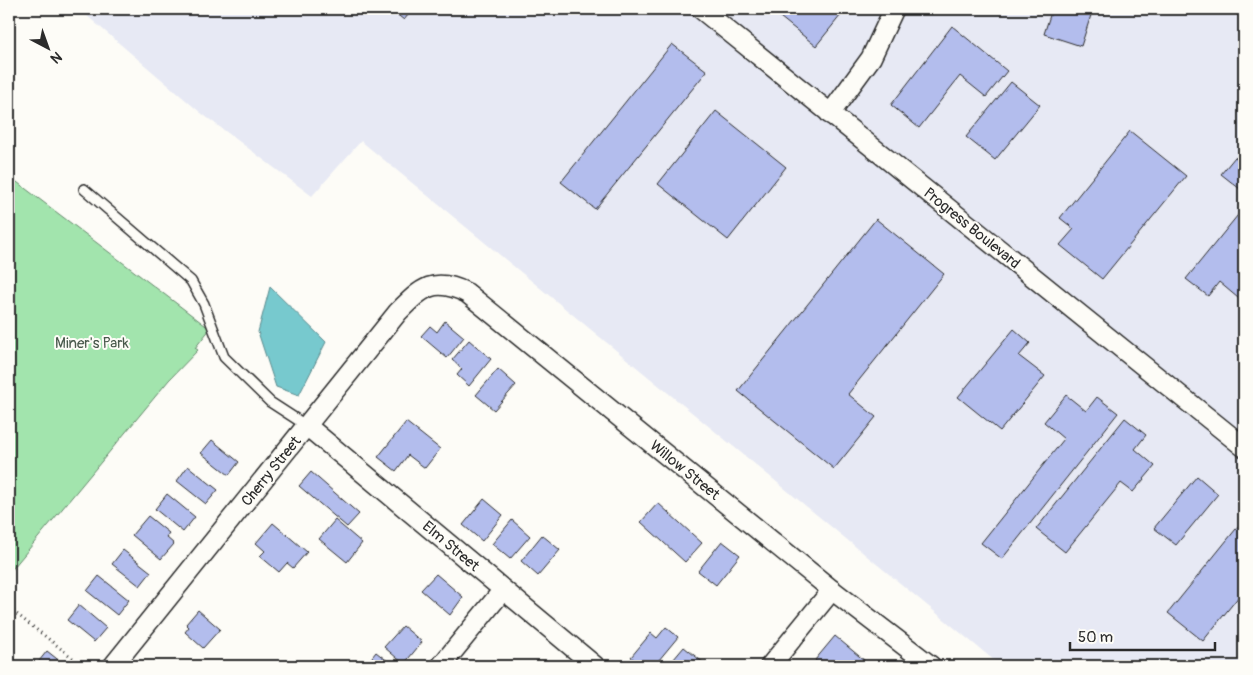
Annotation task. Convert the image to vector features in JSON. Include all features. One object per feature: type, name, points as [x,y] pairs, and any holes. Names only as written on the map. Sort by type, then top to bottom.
[{"type":"street","name":"Progress Boulevard","points":[[701,9],[1244,447]]},
{"type":"street","points":[[830,114],[870,58],[894,9]]},
{"type":"street","name":"Cherry Street","points":[[113,666],[398,312],[416,294],[435,284]]},
{"type":"street","name":"Willow Street","points":[[435,284],[452,285],[467,293],[832,590],[931,666]]},
{"type":"street","name":"Elm Street","points":[[307,426],[595,666]]},
{"type":"street","points":[[442,666],[503,590]]},
{"type":"street","points":[[770,666],[832,590]]},
{"type":"lane","points":[[84,189],[191,281],[204,304],[224,356],[270,402],[307,426]]},
{"type":"path","points":[[9,608],[83,666]]},
{"type":"shaded area","points":[[79,9],[1244,9],[1244,666],[1001,666],[361,141],[312,196],[201,113]]},
{"type":"green space","name":"Miner's Park","points":[[9,176],[210,329],[195,348],[198,350],[169,380],[9,573]]},
{"type":"water","points":[[270,287],[326,342],[299,395],[276,387],[258,332]]},
{"type":"building","points":[[390,9],[413,9],[404,20]]},
{"type":"building","points":[[770,9],[844,9],[845,10],[816,46]]},
{"type":"building","points":[[1052,9],[1093,9],[1081,46],[1044,34]]},
{"type":"building","points":[[952,26],[1007,71],[986,97],[960,76],[919,128],[891,105]]},
{"type":"building","points":[[672,44],[707,71],[595,209],[561,182]]},
{"type":"building","points":[[1011,82],[1040,105],[995,160],[966,137]]},
{"type":"building","points":[[716,111],[786,167],[728,240],[658,184]]},
{"type":"building","points":[[1130,131],[1186,176],[1102,279],[1060,245],[1074,229],[1060,218]]},
{"type":"building","points":[[1235,157],[1244,165],[1244,184],[1240,189],[1221,174]]},
{"type":"building","points":[[1242,210],[1244,212],[1244,303],[1219,282],[1208,296],[1186,279]]},
{"type":"building","points":[[876,219],[944,274],[848,394],[876,417],[834,469],[738,391]]},
{"type":"building","points":[[445,321],[464,337],[447,358],[421,336],[430,326],[437,332]]},
{"type":"building","points":[[1014,329],[1030,343],[1019,356],[1045,376],[1000,431],[958,397]]},
{"type":"building","points":[[469,340],[491,359],[469,386],[457,375],[462,369],[452,360]]},
{"type":"building","points":[[498,369],[516,385],[494,410],[476,395]]},
{"type":"building","points":[[1066,395],[1086,411],[1097,397],[1118,413],[1002,559],[981,543],[1064,439],[1044,422]]},
{"type":"building","points":[[1125,418],[1146,435],[1135,449],[1155,466],[1133,492],[1121,483],[1065,552],[1036,529]]},
{"type":"building","points":[[406,422],[440,449],[425,468],[408,455],[396,471],[378,457]]},
{"type":"building","points":[[212,440],[239,462],[229,475],[201,453]]},
{"type":"building","points":[[188,466],[218,490],[206,504],[177,481]]},
{"type":"building","points":[[311,472],[359,514],[347,527],[299,486]]},
{"type":"building","points":[[1197,476],[1218,494],[1176,545],[1154,528]]},
{"type":"building","points":[[167,494],[195,517],[183,532],[155,509]]},
{"type":"building","points":[[484,499],[503,515],[482,541],[463,525]]},
{"type":"building","points":[[658,503],[702,543],[685,562],[641,522]]},
{"type":"building","points":[[148,516],[169,533],[166,537],[174,544],[161,559],[132,535]]},
{"type":"building","points":[[335,520],[362,543],[347,562],[319,539]]},
{"type":"building","points":[[512,520],[530,536],[510,559],[492,544]]},
{"type":"building","points":[[273,523],[307,552],[293,568],[287,563],[279,572],[260,556],[265,551],[256,543]]},
{"type":"building","points":[[1240,524],[1244,528],[1244,590],[1203,641],[1168,613]]},
{"type":"building","points":[[542,535],[560,550],[538,576],[521,561]]},
{"type":"building","points":[[722,541],[740,555],[716,585],[698,571]]},
{"type":"building","points":[[123,550],[151,572],[140,586],[112,564]]},
{"type":"building","points":[[436,574],[463,597],[450,615],[421,590]]},
{"type":"building","points":[[99,576],[129,600],[117,615],[87,591]]},
{"type":"building","points":[[79,605],[106,628],[94,642],[67,620]]},
{"type":"building","points":[[198,610],[220,629],[203,648],[185,632],[189,627],[186,624]]},
{"type":"building","points":[[403,626],[422,642],[404,664],[384,647]]},
{"type":"building","points":[[666,627],[678,637],[654,666],[642,666],[631,657],[651,633],[657,638]]},
{"type":"building","points":[[835,636],[865,661],[861,666],[822,666],[815,660]]},
{"type":"building","points":[[684,647],[705,664],[703,666],[668,666]]},
{"type":"building","points":[[47,651],[66,666],[35,666]]},
{"type":"building","points":[[376,652],[394,666],[365,666]]}]
